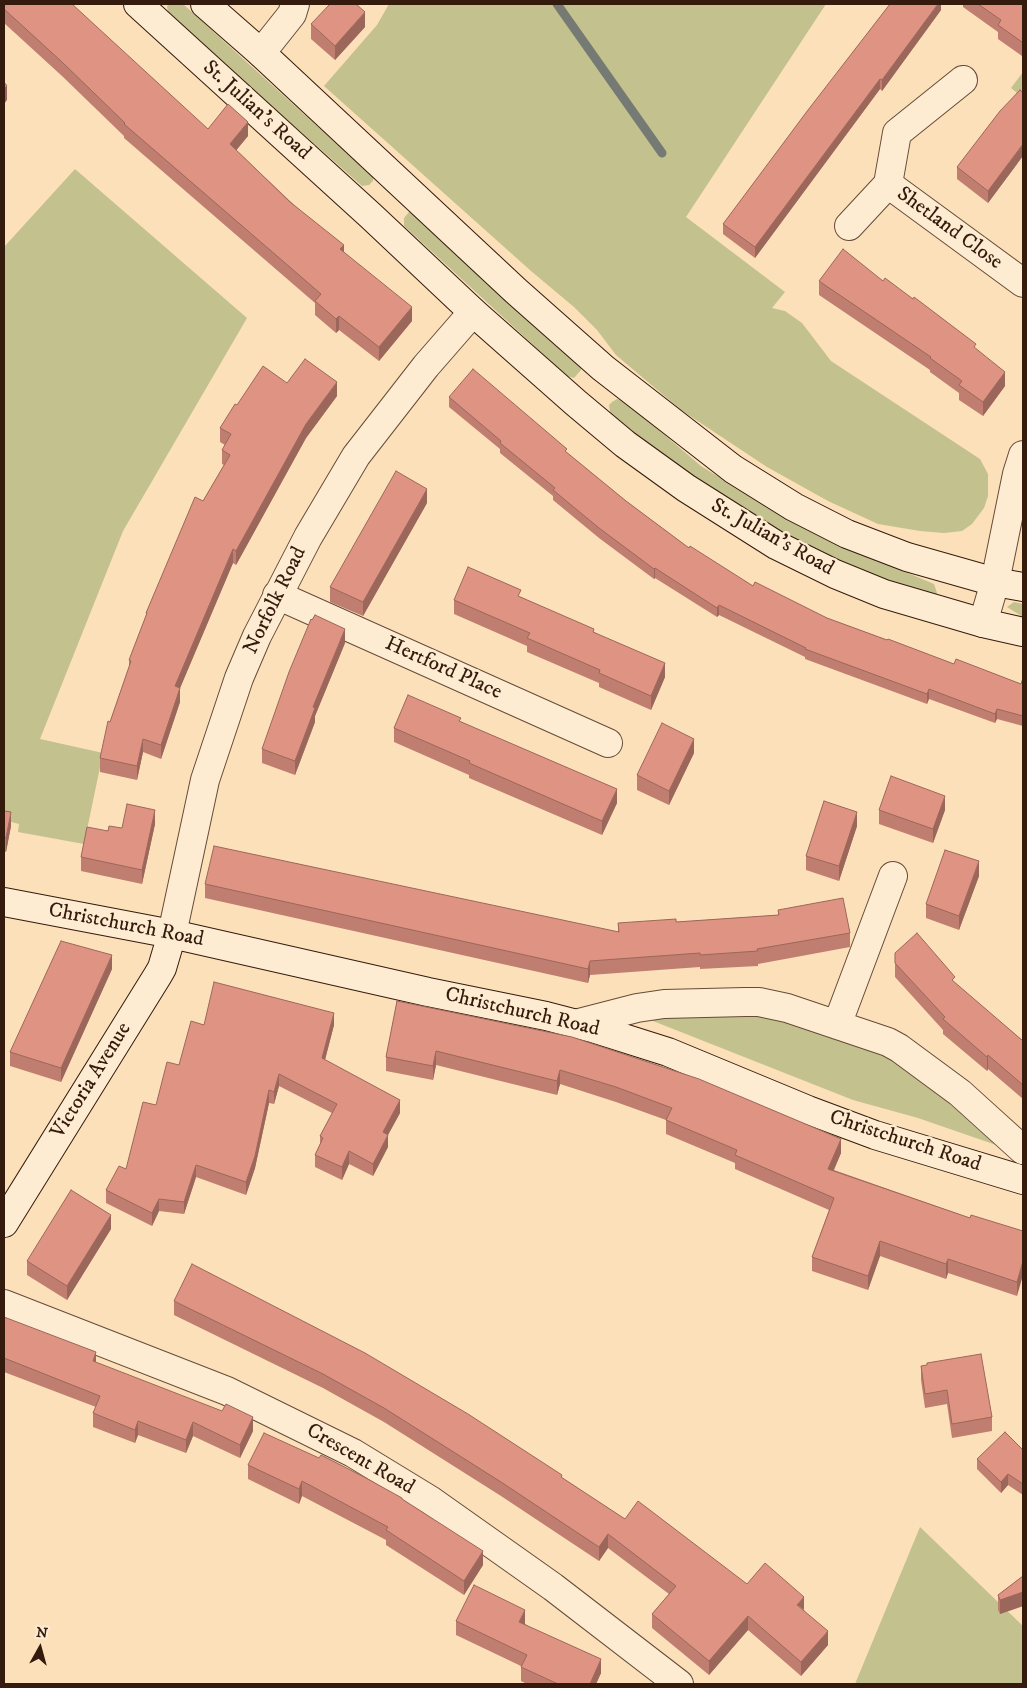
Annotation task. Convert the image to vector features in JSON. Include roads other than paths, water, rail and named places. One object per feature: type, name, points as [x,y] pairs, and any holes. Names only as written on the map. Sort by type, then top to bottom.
[{"type":"street","name":"St. Julian's Road","points":[[205,4],[603,368],[734,469],[794,507],[847,534],[907,556],[995,582],[1023,587]]},
{"type":"street","points":[[261,54],[292,14],[295,4]]},
{"type":"street","name":"St. Julian's Road","points":[[142,5],[473,312],[625,444],[686,488],[776,545],[835,574],[884,594],[983,623],[1023,632]]},
{"type":"street","name":"Shetland Close","points":[[963,80],[897,133],[888,184],[1023,283]]},
{"type":"street","points":[[371,216],[396,180]]},
{"type":"street","points":[[849,226],[888,184]]},
{"type":"street","name":"Norfolk Road","points":[[172,934],[205,780],[239,678],[277,595],[308,537],[356,456],[421,373],[473,312]]},
{"type":"street","points":[[576,403],[603,368]]},
{"type":"street","points":[[983,623],[995,582],[1017,474],[1023,455]]},
{"type":"street","name":"Hertford Place","points":[[277,595],[608,743]]},
{"type":"street","points":[[837,1025],[893,876]]},
{"type":"street","name":"Christchurch Road","points":[[4,902],[172,934],[575,1024],[668,1052],[808,1110],[875,1135],[1023,1180]]},
{"type":"street","name":"Victoria Avenue","points":[[4,1223],[158,975],[172,934]]},
{"type":"street","points":[[575,1024],[649,1006],[758,1002],[787,1008],[888,1042],[910,1054],[960,1093],[1023,1150]]},
{"type":"street","name":"Crescent Road","points":[[4,1304],[227,1391],[353,1453],[438,1506],[553,1587],[679,1684]]},
{"type":"waterway","points":[[557,4],[662,153]]}]
